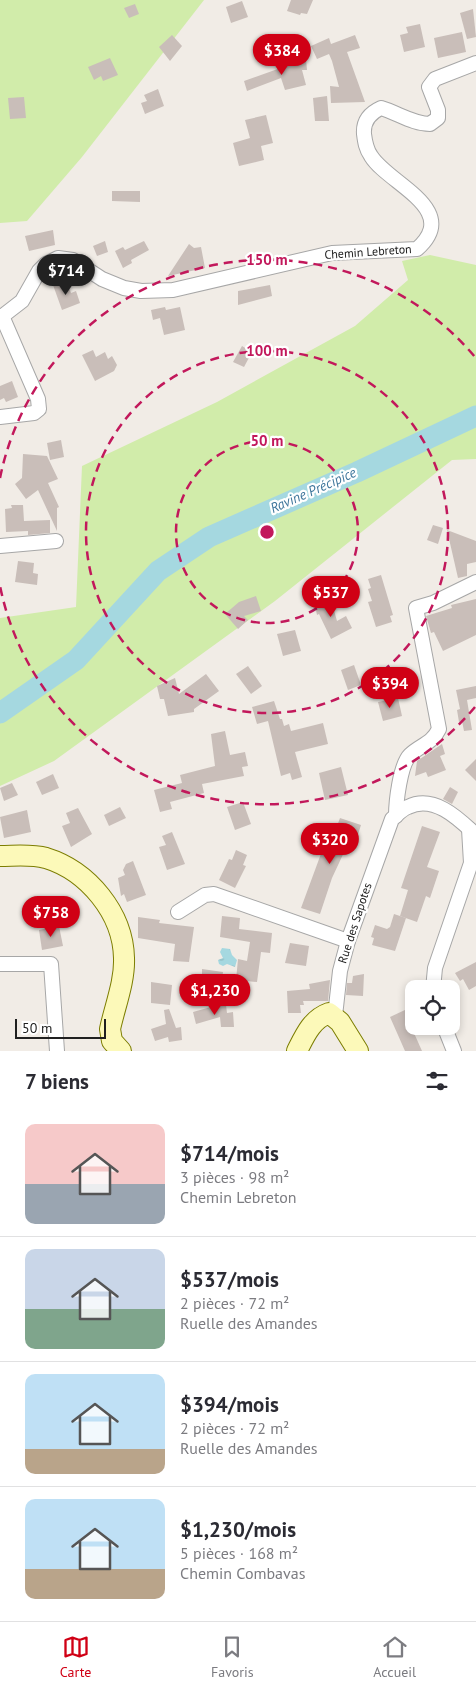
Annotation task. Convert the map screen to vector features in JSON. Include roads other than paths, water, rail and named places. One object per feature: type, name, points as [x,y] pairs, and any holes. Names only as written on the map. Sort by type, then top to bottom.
[{"type":"street","name":"Chemin Lebreton","points":[[1,317],[22,301],[39,271],[46,264],[58,258],[73,260],[102,279],[124,288],[141,291],[173,290],[332,253],[417,249],[423,244],[431,229],[428,212],[416,195],[397,181],[371,157],[365,144],[363,128],[370,113],[381,108],[395,112],[419,124],[430,124],[438,118],[438,110],[429,87],[435,79],[476,63]]},
{"type":"street","points":[[0,418],[34,413],[39,409],[38,399],[1,317]]},
{"type":"street","points":[[0,546],[56,541]]},
{"type":"street","points":[[396,816],[396,800],[405,761],[410,755],[434,738],[439,730],[416,608],[433,603],[476,582]]},
{"type":"street","points":[[396,816],[408,806],[427,804],[444,809],[457,817],[473,832],[471,863],[435,968],[434,980]]},
{"type":"street","name":"Rue des Sapotes","points":[[335,1016],[340,971],[348,941],[392,819],[396,816]]},
{"type":"street","points":[[0,856],[46,858],[88,883],[108,907],[120,936],[124,958],[110,1029],[112,1040],[121,1051]]},
{"type":"street","points":[[178,912],[205,895],[214,894],[348,941]]},
{"type":"street","points":[[0,964],[51,964],[57,1051]]},
{"type":"street","points":[[298,1051],[310,1028],[320,1017],[329,1013],[335,1016],[358,1051]]},
{"type":"street","points":[[448,1035],[454,1051]]},
{"type":"water","points":[[222,948],[230,949],[232,955],[237,960],[235,967],[219,964],[218,960],[223,958],[220,952]]},
{"type":"waterway","name":"Ravine Précipice","points":[[0,713],[76,660],[158,571],[209,537],[357,472],[476,416]]}]
